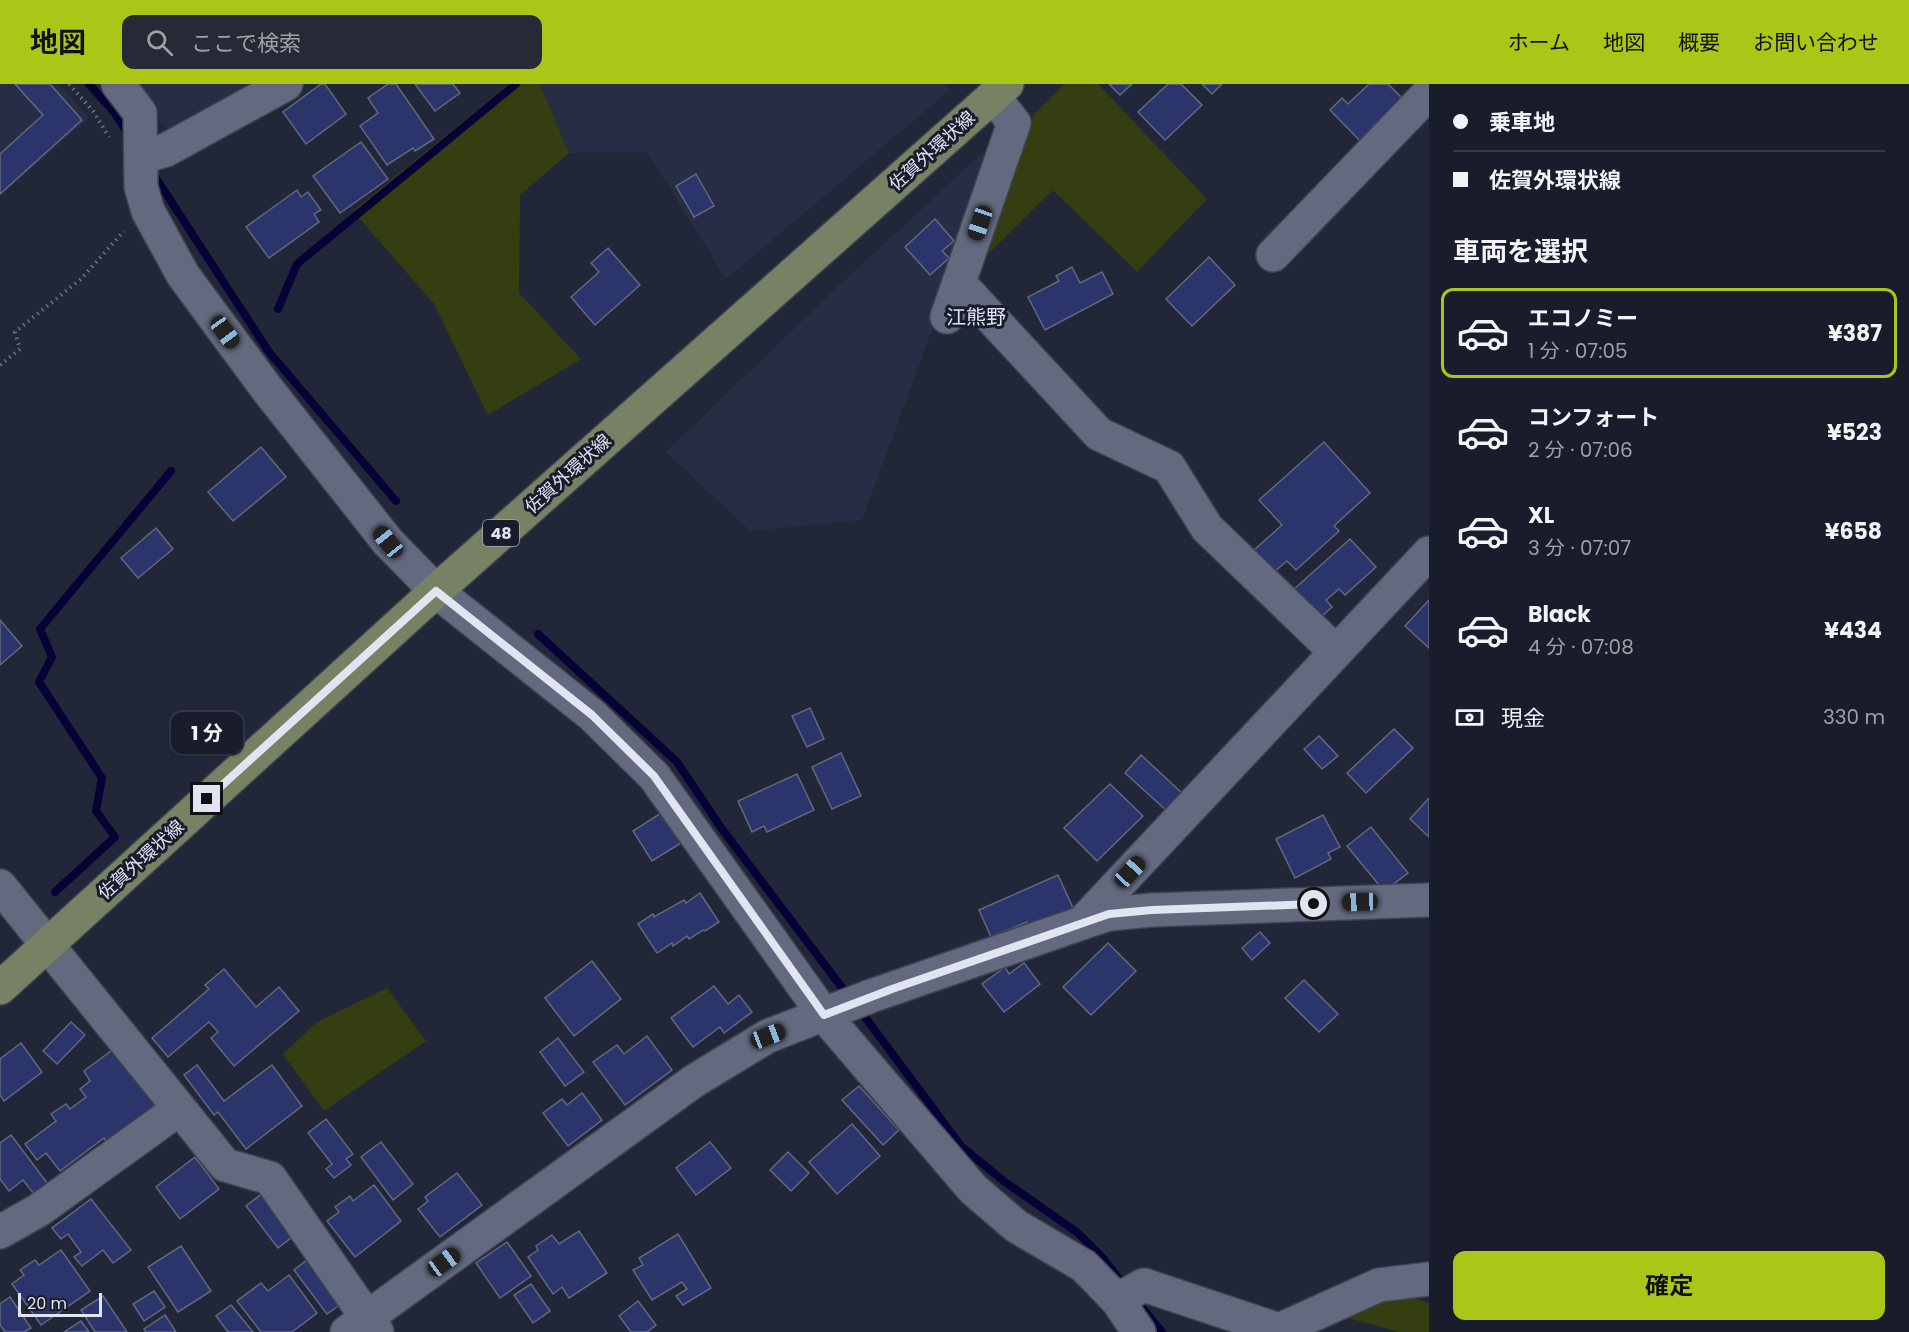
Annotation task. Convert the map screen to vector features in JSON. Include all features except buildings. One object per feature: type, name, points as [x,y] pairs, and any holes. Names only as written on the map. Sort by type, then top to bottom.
[{"type":"main road","name":"佐賀外環状線","points":[[0,988],[436,591],[1000,90]]},
{"type":"street","points":[[118,84],[140,112],[149,176],[183,275],[267,389],[388,542],[436,591],[592,715],[654,776],[832,1012],[973,1189],[1016,1226],[1131,1292],[1280,1329],[1379,1285],[1429,1279]]},
{"type":"street","points":[[149,176],[286,84]]},
{"type":"street","points":[[947,317],[1014,123],[1000,90]]},
{"type":"street","points":[[1273,255],[1429,93]]},
{"type":"street","points":[[959,283],[1099,434],[1169,467],[1207,528],[1336,652]]},
{"type":"street","points":[[1082,923],[1429,553]]},
{"type":"street","points":[[0,886],[225,1165],[270,1178],[364,1327],[694,1081],[768,1036],[871,996],[1109,914],[1152,910],[1429,900]]},
{"type":"street","points":[[0,1232],[39,1210],[179,1109]]},
{"type":"street","points":[[1131,1292],[1140,1332]]},
{"type":"path","points":[[69,84],[93,111],[111,141]]},
{"type":"path","points":[[0,364],[20,349],[15,332],[81,279],[131,222],[149,176]]},
{"type":"shaded area","points":[[0,84],[60,84],[89,118],[0,196]]},
{"type":"shaded area","points":[[132,84],[255,84],[172,136]]},
{"type":"shaded area","points":[[540,84],[944,84],[950,90],[726,279],[648,153],[569,153]]},
{"type":"shaded area","points":[[1005,132],[862,520],[750,531],[666,452],[833,291]]},
{"type":"green space","points":[[509,84],[540,84],[569,153],[520,195],[519,293],[581,359],[488,415],[434,304],[353,211]]},
{"type":"green space","points":[[1065,84],[1098,84],[1207,199],[1137,272],[1053,190],[974,268],[1033,115]]},
{"type":"green space","points":[[387,988],[426,1041],[324,1111],[283,1054],[317,1022]]},
{"type":"green space","points":[[1392,1290],[1429,1303],[1429,1332],[1400,1332],[1340,1316]]},
{"type":"waterway","points":[[89,84],[114,112],[129,135]]},
{"type":"waterway","points":[[278,309],[297,264],[516,84]]},
{"type":"waterway","points":[[152,172],[269,352],[396,501]]},
{"type":"waterway","points":[[55,892],[115,837],[96,811],[102,778],[39,682],[52,657],[40,629],[171,471]]},
{"type":"waterway","points":[[538,634],[677,762],[722,829],[849,997]]},
{"type":"waterway","points":[[859,1009],[961,1146],[1005,1182],[1078,1233],[1102,1257],[1124,1285]]},
{"type":"waterway","points":[[1136,1300],[1162,1332]]},
{"type":"district","name":"江熊野","points":[[976,317]]},
{"type":"route","points":[[207,799],[436,591],[592,715],[654,776],[824,1015],[871,996],[1109,914],[1152,910],[1314,904]]}]
